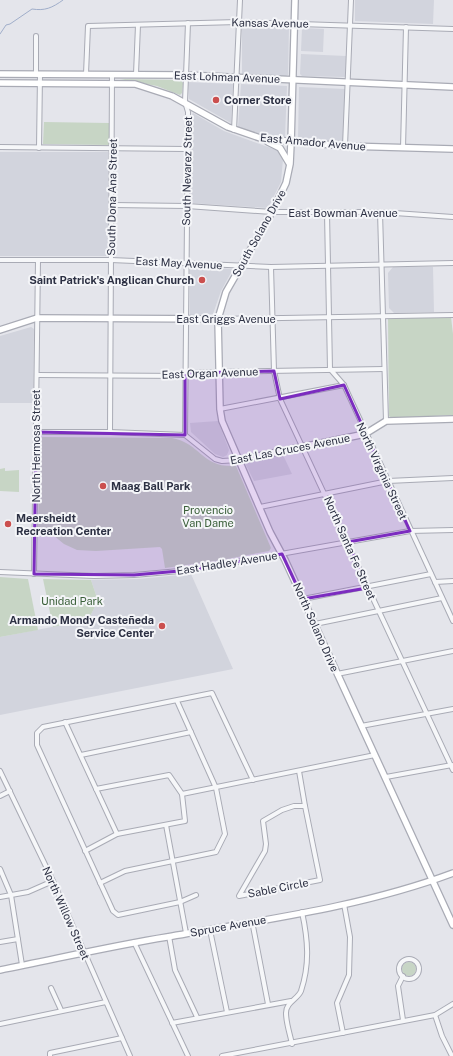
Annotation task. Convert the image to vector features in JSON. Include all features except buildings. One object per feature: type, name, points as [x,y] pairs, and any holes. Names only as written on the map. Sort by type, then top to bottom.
[{"type":"main road","name":"South Solano Drive","points":[[218,319],[226,292],[272,212],[286,183],[290,164],[295,0]]},
{"type":"main road","name":"East Lohman Avenue","points":[[0,74],[185,75],[453,87]]},
{"type":"main road","points":[[0,83],[113,83]]},
{"type":"main road","name":"East Amador Avenue","points":[[113,83],[135,84],[158,90],[185,102],[214,120],[234,130],[263,139],[291,143],[345,146],[453,149]]},
{"type":"main road","points":[[263,139],[280,148],[290,164]]},
{"type":"main road","name":"East Griggs Avenue","points":[[0,330],[37,318],[218,319]]},
{"type":"main road","name":"North Solano Drive","points":[[218,319],[220,409],[226,434],[386,777],[453,925]]},
{"type":"main road","points":[[386,421],[453,419]]},
{"type":"main road","name":"East Las Cruces Avenue","points":[[239,460],[365,434],[386,421]]},
{"type":"main road","name":"Spruce Avenue","points":[[0,970],[134,942],[210,930],[344,904],[405,890],[453,872]]},
{"type":"street","points":[[234,130],[240,0]]},
{"type":"street","points":[[345,146],[350,0]]},
{"type":"street","name":"Kansas Avenue","points":[[86,74],[88,26],[238,22],[453,29]]},
{"type":"street","name":"South Nevarez Street","points":[[185,435],[186,149],[188,112],[185,102],[185,75],[188,23]]},
{"type":"street","points":[[136,74],[138,25]]},
{"type":"street","points":[[403,148],[406,27]]},
{"type":"street","points":[[36,36],[39,82],[39,148]]},
{"type":"street","name":"South Dona Ana Street","points":[[110,432],[112,319],[112,75]]},
{"type":"street","points":[[0,147],[186,149]]},
{"type":"street","name":"East Bowman Avenue","points":[[112,205],[187,206],[327,214],[380,212],[453,217]]},
{"type":"street","points":[[380,212],[386,421]]},
{"type":"street","points":[[327,214],[330,369]]},
{"type":"street","name":"East May Avenue","points":[[0,260],[111,260],[271,268],[453,263]]},
{"type":"street","name":"North Hermosa Street","points":[[34,574],[38,260]]},
{"type":"street","name":"North Santa Fe Street","points":[[271,268],[274,371],[280,399],[348,542],[367,588],[426,714],[452,765],[453,770]]},
{"type":"street","name":"East Griggs Avenue","points":[[218,319],[453,315]]},
{"type":"street","name":"North Virginia Street","points":[[330,369],[344,386],[453,621]]},
{"type":"street","name":"East Organ Avenue","points":[[37,375],[185,376],[190,373],[384,369]]},
{"type":"street","points":[[220,409],[344,386]]},
{"type":"street","points":[[36,432],[110,432],[185,435]]},
{"type":"street","name":"East Las Cruces Avenue","points":[[185,435],[215,459],[222,461],[239,460]]},
{"type":"street","points":[[260,508],[388,481],[453,478]]},
{"type":"street","name":"East Hadley Avenue","points":[[0,572],[34,574],[134,575],[191,570],[410,531],[453,530]]},
{"type":"street","points":[[303,599],[367,588],[431,574]]},
{"type":"street","points":[[435,582],[453,581]]},
{"type":"street","points":[[314,624],[442,598]]},
{"type":"street","points":[[337,674],[401,660],[453,651]]},
{"type":"street","points":[[196,896],[180,902],[118,915],[113,911],[37,745],[37,733],[43,727],[212,693],[253,780]]},
{"type":"street","points":[[100,883],[125,871],[216,852],[225,834],[216,788],[177,701]]},
{"type":"street","points":[[361,726],[453,709]]},
{"type":"street","points":[[65,722],[117,834]]},
{"type":"street","points":[[81,755],[191,732]]},
{"type":"street","points":[[182,794],[375,756]]},
{"type":"street","points":[[386,777],[452,765]]},
{"type":"street","name":"North Willow Street","points":[[0,771],[53,881],[130,1056]]},
{"type":"street","name":"Sable Circle","points":[[300,771],[305,806],[320,880],[239,896],[265,851],[263,821],[282,810],[305,806]]},
{"type":"street","points":[[85,851],[117,834],[185,821],[182,794],[169,775],[96,789]]},
{"type":"street","points":[[0,796],[10,791]]},
{"type":"street","points":[[166,825],[186,933]]},
{"type":"street","points":[[0,869],[11,895],[22,965]]},
{"type":"street","points":[[0,897],[28,892],[53,881]]},
{"type":"street","points":[[343,1033],[338,1003],[349,975],[350,937],[344,904]]},
{"type":"street","points":[[292,1044],[286,1012],[291,1001],[300,993],[308,958],[308,940],[302,912]]},
{"type":"street","points":[[252,921],[268,1004]]},
{"type":"street","points":[[210,930],[227,1012]]},
{"type":"street","points":[[169,936],[175,970],[196,1018]]},
{"type":"street","points":[[0,942],[18,939]]},
{"type":"street","points":[[134,942],[188,1056]]},
{"type":"street","points":[[407,959],[416,962],[419,968],[416,976],[410,978],[403,976],[400,970],[401,963],[407,959]]},
{"type":"street","points":[[403,976],[398,986],[403,1020]]},
{"type":"street","points":[[51,988],[61,1010]]},
{"type":"street","points":[[172,1023],[268,1004],[291,1001]]},
{"type":"street","points":[[0,1024],[61,1010],[106,1002]]},
{"type":"street","points":[[222,1056],[292,1044],[403,1020],[435,1015],[453,1004]]},
{"type":"street","points":[[435,1015],[442,1036],[452,1056]]},
{"type":"street","points":[[50,1056],[50,1053],[122,1038]]},
{"type":"highlighted area","points":[[274,371],[280,399],[344,385],[410,531],[348,542],[367,588],[303,599],[282,554],[191,570],[134,575],[34,574],[36,432],[185,435],[185,376],[190,373]]},
{"type":"shaded area","points":[[355,0],[434,0],[433,24],[355,21]]},
{"type":"shaded area","points":[[243,26],[289,27],[288,75],[284,77],[242,74]]},
{"type":"shaded area","points":[[302,28],[324,29],[323,52],[301,51]]},
{"type":"shaded area","points":[[301,54],[346,56],[345,77],[302,76],[300,74]]},
{"type":"shaded area","points":[[188,82],[233,84],[231,123],[189,99]]},
{"type":"shaded area","points":[[241,84],[287,86],[285,138],[259,134],[238,127]]},
{"type":"shaded area","points":[[299,87],[345,89],[343,142],[298,138]]},
{"type":"shaded area","points":[[193,113],[224,131],[279,151],[283,159],[281,182],[268,208],[190,203],[191,116]]},
{"type":"shaded area","points":[[0,152],[108,152],[108,256],[0,256]]},
{"type":"shaded area","points":[[190,267],[233,269],[221,291],[213,314],[190,315]]},
{"type":"shaded area","points":[[393,267],[433,267],[434,312],[394,313],[389,308],[388,273]]},
{"type":"shaded area","points":[[31,327],[34,329],[33,403],[0,403],[0,336]]},
{"type":"shaded area","points":[[218,421],[229,450],[227,455],[223,457],[215,454],[191,432],[190,423]]},
{"type":"shaded area","points":[[283,455],[292,474],[254,481],[246,465],[247,462]]},
{"type":"shaded area","points":[[191,574],[233,669],[0,715],[0,637],[88,620],[98,601],[91,580],[138,579]]},
{"type":"green space","points":[[120,79],[181,80],[183,83],[182,93],[180,95],[157,86]]},
{"type":"green space","points":[[44,122],[109,123],[109,145],[43,144]]},
{"type":"green space","points":[[451,317],[453,334],[453,415],[392,418],[389,416],[388,318]]},
{"type":"green space","name":"Provencio Van Dame","points":[[40,437],[172,438],[190,445],[208,460],[224,466],[236,466],[271,548],[269,551],[222,560],[165,568],[162,549],[160,547],[96,551],[77,550],[64,544],[53,535],[38,534]]},
{"type":"green space","points":[[5,468],[5,471],[19,470],[19,492],[0,491],[0,469]]},
{"type":"green space","points":[[0,577],[28,579],[38,630],[0,637]]},
{"type":"green space","name":"Unidad Park","points":[[43,579],[91,580],[98,601],[88,620],[53,627]]},
{"type":"green space","points":[[409,962],[414,964],[416,969],[414,974],[409,976],[404,974],[402,969],[404,964]]},
{"type":"waterway","points":[[0,34],[6,25],[10,24],[32,9],[41,10],[48,8],[63,0]]},
{"type":"place","name":"Corner Store","points":[[216,100]]},
{"type":"place","name":"Saint Patrick's Anglican Church","points":[[202,280]]},
{"type":"place","name":"Maag Ball Park","points":[[103,486]]},
{"type":"place","name":"Meersheidt Recreation Center","points":[[8,524]]},
{"type":"place","name":"Armando Mondy Casteñeda Service Center","points":[[162,626]]}]
